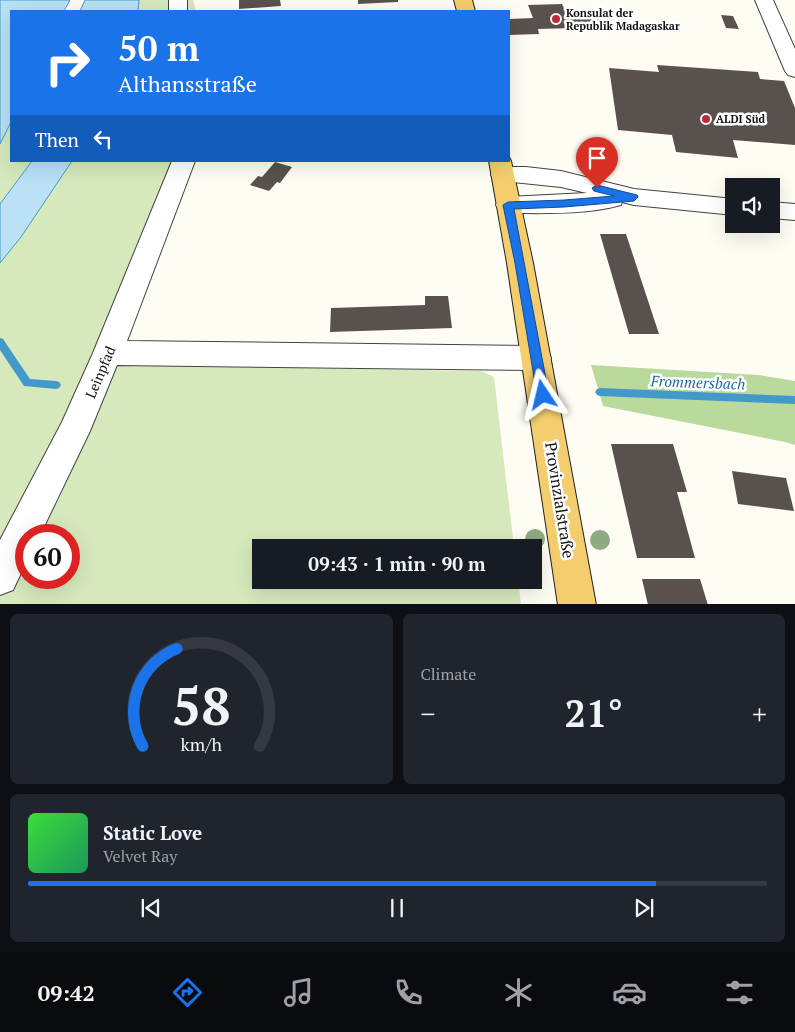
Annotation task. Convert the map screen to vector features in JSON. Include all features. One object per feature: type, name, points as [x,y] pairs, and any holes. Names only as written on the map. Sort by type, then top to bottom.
[{"type":"main road","name":"Provinzialstraße","points":[[501,168],[543,395],[577,604]]},
{"type":"street","points":[[764,0],[795,70]]},
{"type":"street","name":"Leinpfad","points":[[0,577],[74,431],[108,353],[184,162]]},
{"type":"street","points":[[501,168],[526,175],[561,179],[634,197],[725,206]]},
{"type":"street","points":[[508,205],[564,204],[634,197]]},
{"type":"street","points":[[780,211],[795,212]]},
{"type":"street","points":[[108,353],[536,358]]},
{"type":"green space","points":[[139,0],[193,0],[196,10],[138,10]]},
{"type":"green space","points":[[10,124],[10,162],[31,162],[0,204],[0,144]]},
{"type":"green space","points":[[71,162],[194,162],[117,365],[481,371],[494,377],[513,539],[252,539],[252,589],[519,589],[521,604],[0,604],[0,263],[21,237]]},
{"type":"green space","points":[[591,365],[759,375],[795,381],[795,445],[603,406]]},
{"type":"water","points":[[0,0],[70,0],[65,10],[10,10],[10,124],[0,144]]},
{"type":"water","points":[[85,0],[139,0],[138,10],[80,10]]},
{"type":"water","points":[[31,162],[71,162],[21,237],[0,263],[0,204]]},
{"type":"building","points":[[239,0],[280,0],[281,6],[239,9]]},
{"type":"building","points":[[358,0],[398,0],[398,2],[358,4]]},
{"type":"building","points":[[562,4],[566,13],[604,12],[612,27],[538,29],[539,34],[510,35],[510,19],[533,18],[528,5]]},
{"type":"building","points":[[721,15],[733,16],[739,29],[726,28]]},
{"type":"building","name":"ALDI Süd","points":[[657,65],[758,72],[760,79],[784,81],[795,108],[795,145],[733,140],[738,158],[676,152],[672,135],[618,130],[609,68],[659,72]]},
{"type":"building","points":[[275,162],[292,167],[280,183],[277,182],[269,191],[250,185],[258,176],[262,177]]},
{"type":"building","points":[[600,234],[626,234],[659,334],[629,334]]},
{"type":"building","points":[[425,296],[448,296],[452,328],[330,332],[331,308],[425,305]]},
{"type":"building","points":[[611,444],[673,444],[687,492],[677,492],[695,558],[637,558]]},
{"type":"building","points":[[732,471],[786,478],[794,511],[738,504]]},
{"type":"building","points":[[642,579],[700,579],[708,604],[648,604]]},
{"type":"waterway","name":"Frommersbach","points":[[0,342],[27,383],[56,385]]},
{"type":"waterway","name":"Frommersbach","points":[[600,392],[795,400]]},
{"type":"place","name":"Konsulat der Republik Madagaskar","points":[[556,19]]},
{"type":"place","name":"ALDI Süd","points":[[706,119]]},
{"type":"route","points":[[543,395],[508,205],[564,204],[634,197],[597,188]]}]
